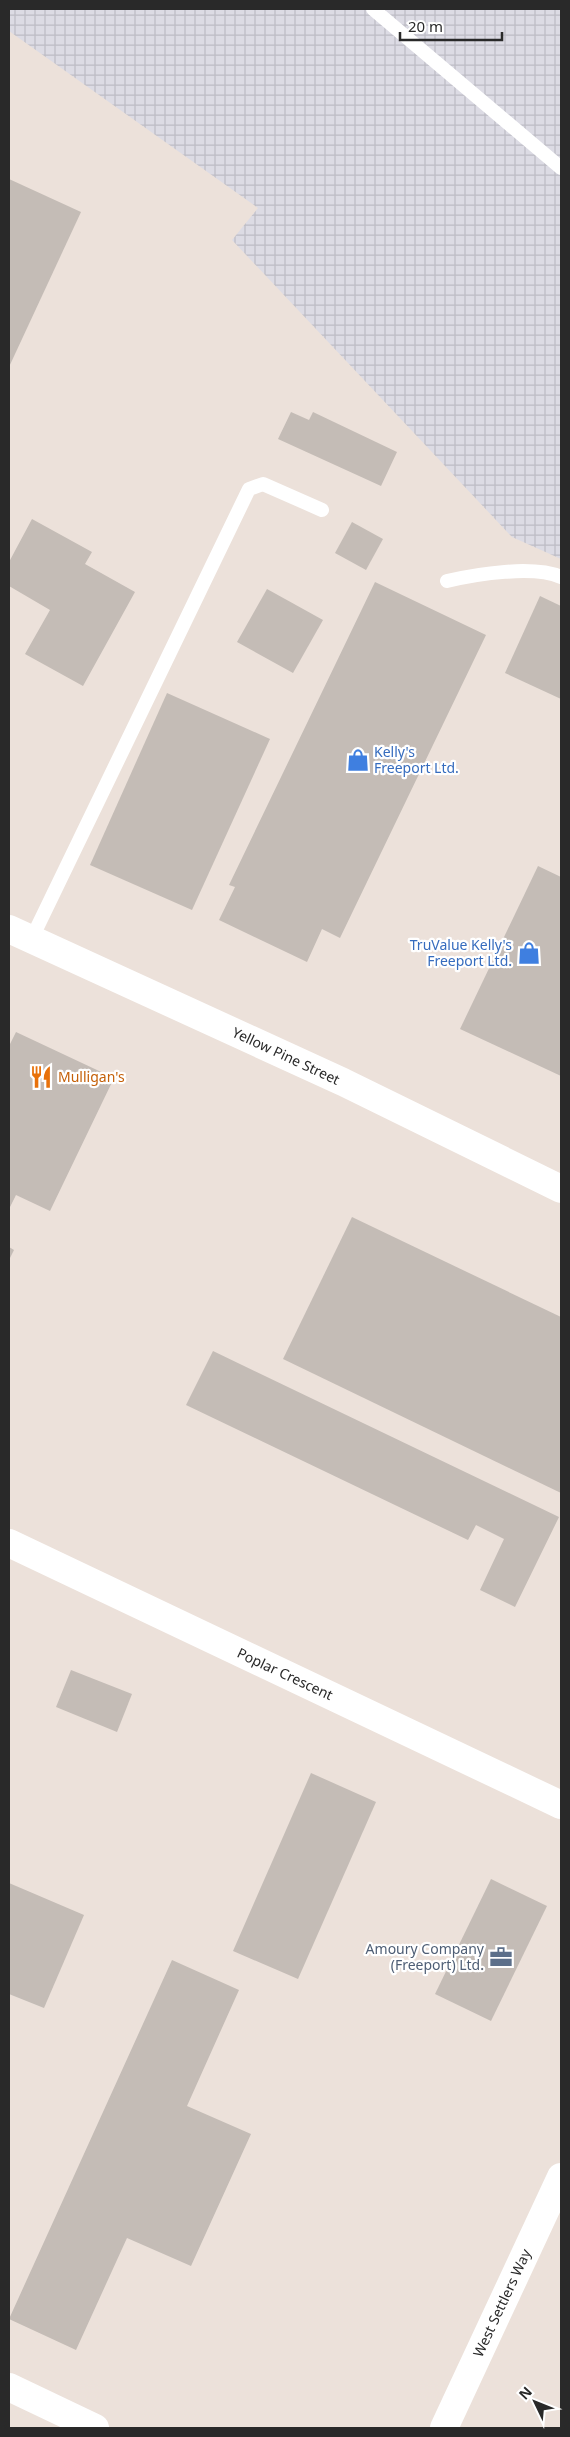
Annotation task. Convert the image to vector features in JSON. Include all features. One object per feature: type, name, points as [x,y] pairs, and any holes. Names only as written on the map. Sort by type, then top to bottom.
[{"type":"street","name":"Yellow Pine Street","points":[[20,935],[343,1082],[561,1189]]},
{"type":"street","name":"Poplar Crescent","points":[[9,1544],[561,1805]]},
{"type":"street","name":"West Settlers Way","points":[[444,2428],[561,2177]]},
{"type":"street","points":[[9,2387],[95,2428]]},
{"type":"lane","points":[[374,9],[387,14],[561,168]]},
{"type":"lane","points":[[20,935],[249,489],[263,484],[322,510]]},
{"type":"lane","points":[[447,581],[483,573],[520,572],[554,574],[561,577]]},
{"type":"shaded area","points":[[9,9],[561,9],[561,559],[512,537],[232,240],[258,208],[9,31]]},
{"type":"building","points":[[9,179],[81,212],[9,367]]},
{"type":"building","points":[[291,412],[309,420],[313,412],[397,452],[381,486],[278,439]]},
{"type":"building","points":[[32,519],[92,552],[85,564],[135,592],[83,686],[25,654],[50,610],[9,586],[9,562]]},
{"type":"building","points":[[352,522],[383,539],[366,570],[335,553]]},
{"type":"building","name":"Kelly's Freeport Ltd.","points":[[375,582],[486,635],[340,938],[322,929],[307,962],[219,920],[235,887],[229,885]]},
{"type":"building","points":[[267,589],[323,620],[293,673],[237,642]]},
{"type":"building","points":[[540,596],[561,606],[561,699],[505,673]]},
{"type":"building","points":[[167,693],[270,739],[192,910],[90,865]]},
{"type":"building","name":"TruValue Kelly's Freeport Ltd.","points":[[538,866],[561,877],[561,1076],[460,1029]]},
{"type":"building","points":[[16,1032],[114,1078],[50,1211],[16,1195],[9,1209],[9,1046]]},
{"type":"building","points":[[352,1217],[561,1317],[561,1493],[283,1359]]},
{"type":"building","points":[[9,1247],[14,1250],[9,1260]]},
{"type":"building","points":[[213,1351],[559,1517],[515,1607],[480,1590],[504,1539],[476,1525],[468,1540],[186,1405]]},
{"type":"building","points":[[71,1670],[132,1694],[117,1732],[56,1707]]},
{"type":"building","points":[[311,1773],[376,1802],[298,1979],[233,1951]]},
{"type":"building","points":[[491,1879],[547,1906],[491,2021],[435,1994]]},
{"type":"building","points":[[9,1883],[84,1915],[44,2008],[9,1994]]},
{"type":"building","points":[[172,1960],[239,1990],[187,2106],[251,2134],[191,2266],[127,2238],[76,2350],[9,2319]]},
{"type":"place","name":"Kelly's Freeport Ltd.","points":[[358,760]]},
{"type":"place","name":"TruValue Kelly's Freeport Ltd.","points":[[529,953]]},
{"type":"place","name":"Mulligan's","points":[[41,1077]]},
{"type":"place","name":"Amoury Company (Freeport) Ltd.","points":[[501,1957]]}]
